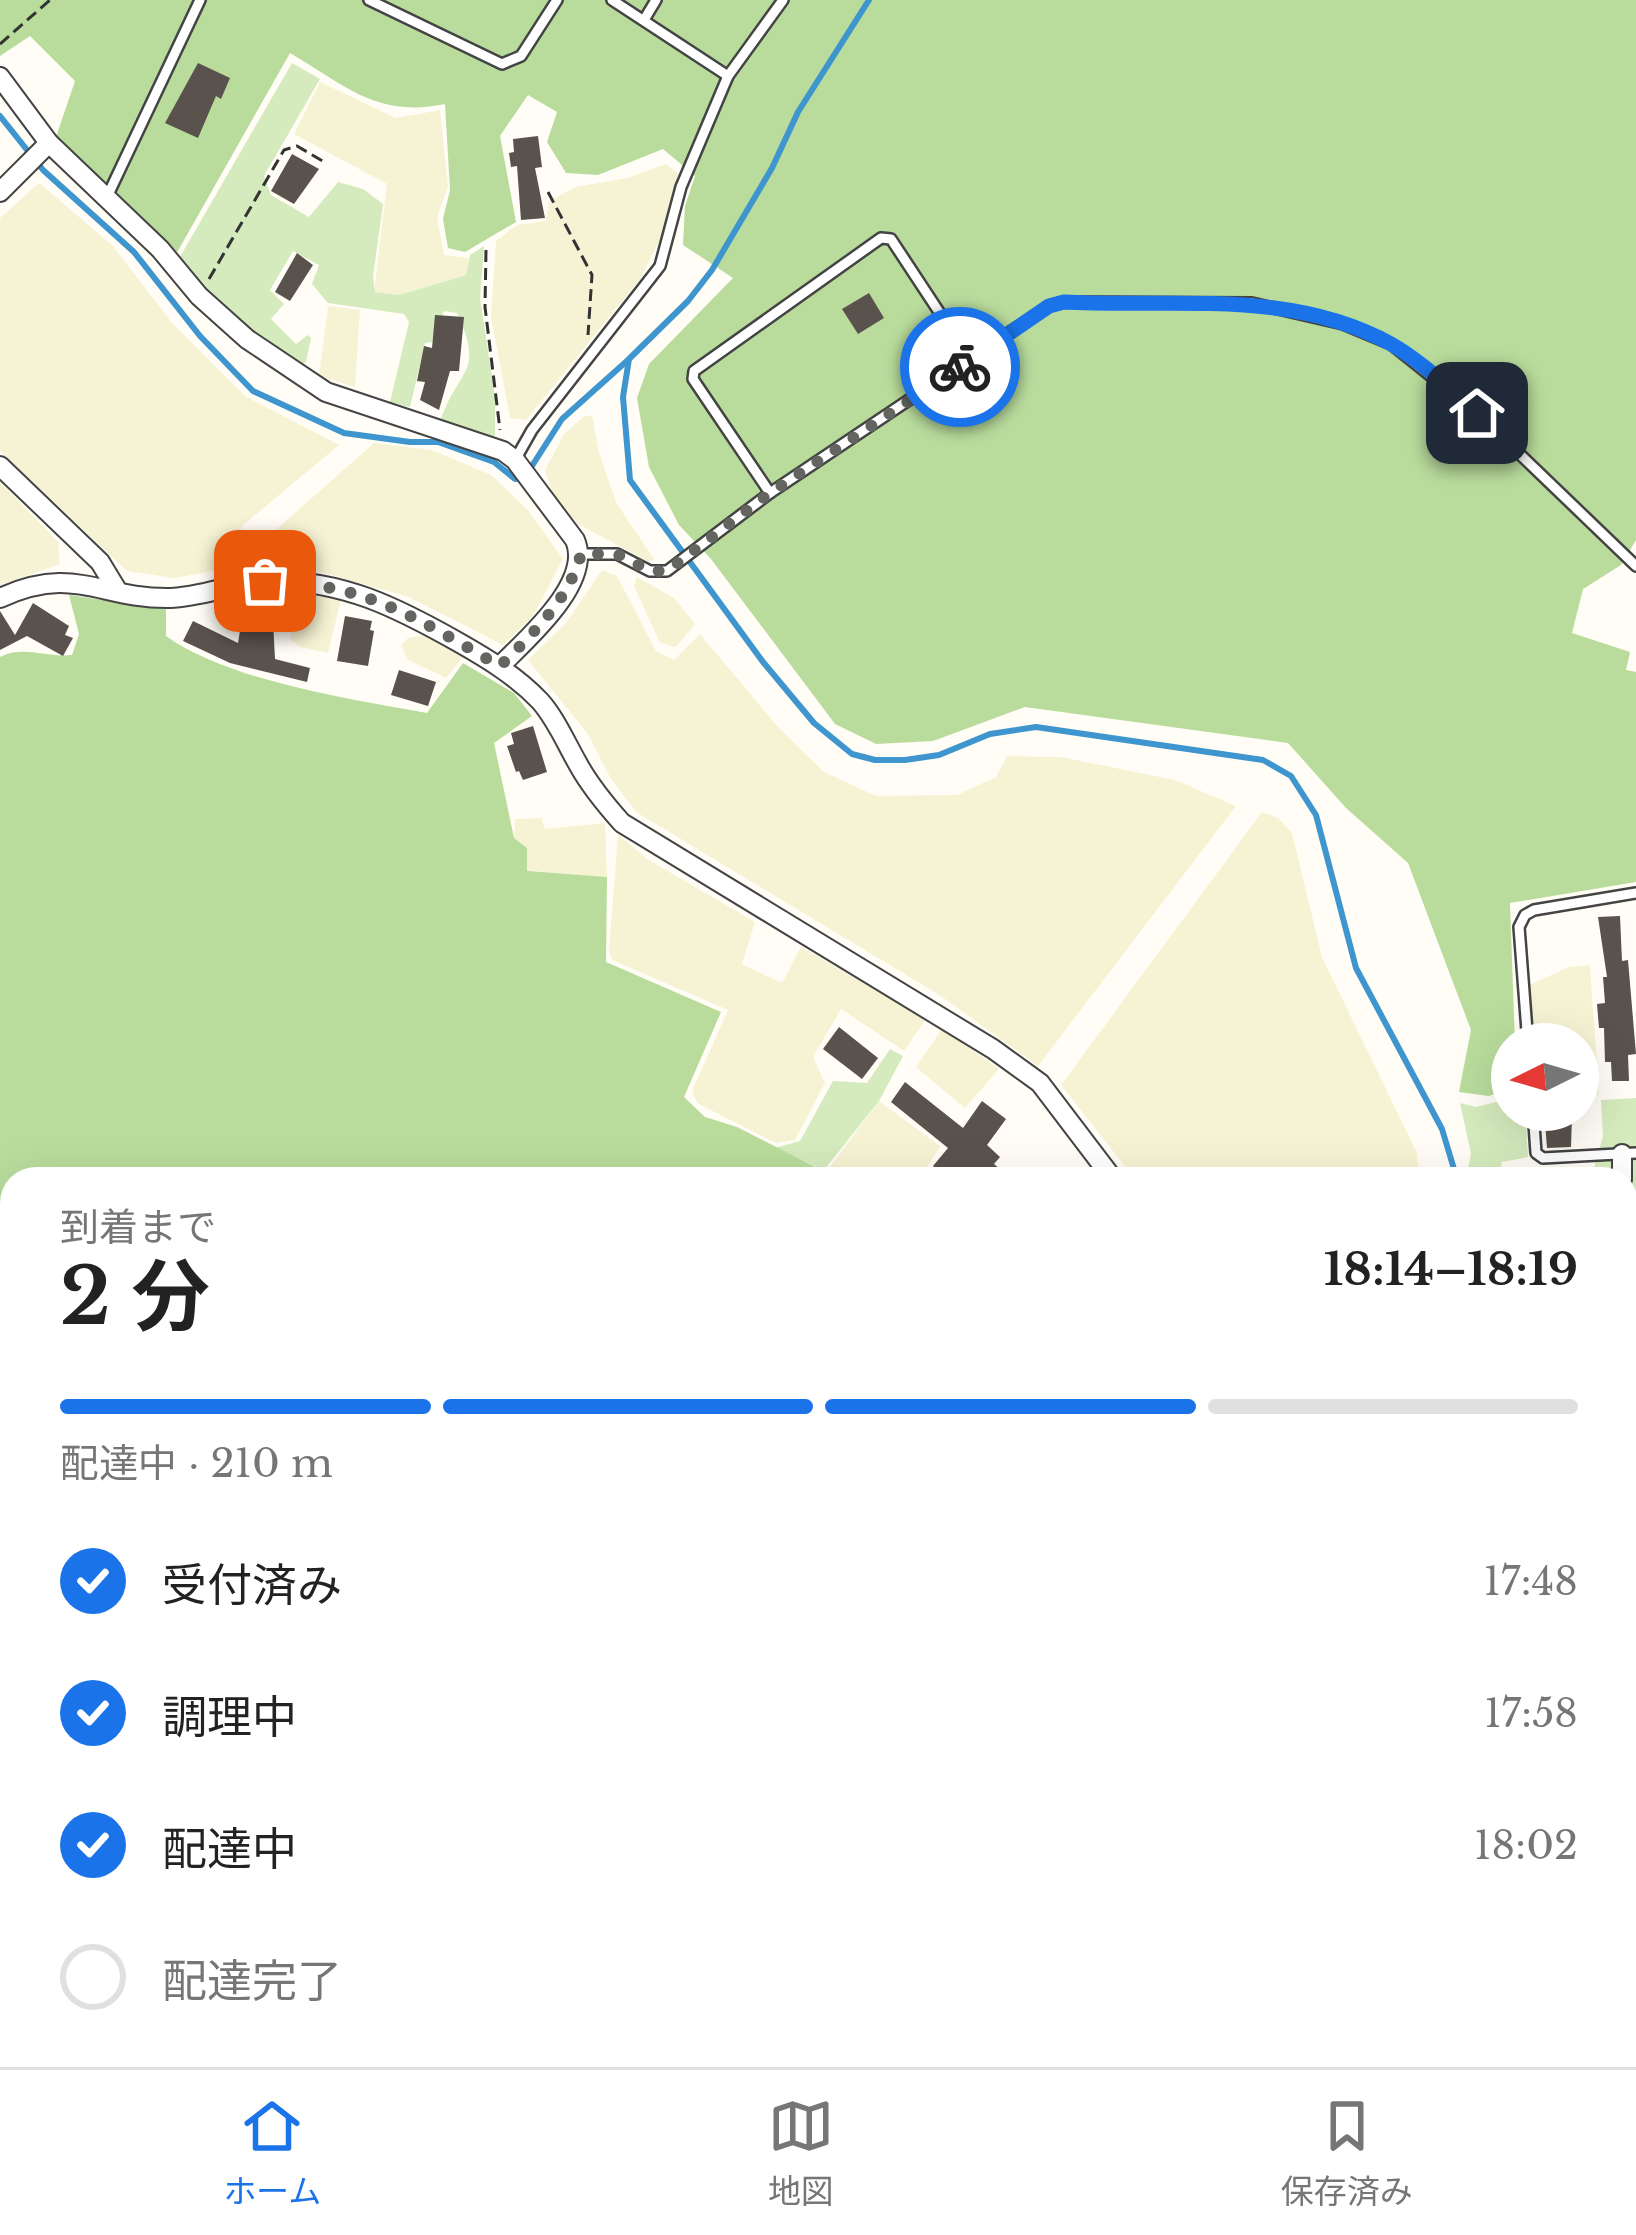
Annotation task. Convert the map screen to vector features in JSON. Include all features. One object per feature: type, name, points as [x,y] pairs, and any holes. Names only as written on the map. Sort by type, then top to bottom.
[{"type":"street","points":[[0,77],[49,143],[247,339],[326,392],[497,449],[515,460],[581,554],[575,574],[547,619],[500,666]]},
{"type":"street","points":[[0,191],[49,143]]},
{"type":"street","points":[[0,466],[100,562],[117,590]]},
{"type":"street","points":[[0,598],[40,582],[67,581],[151,598],[265,581],[349,590],[399,607],[500,666],[539,701],[580,769],[622,823],[993,1049],[1040,1084],[1104,1167]]},
{"type":"lane","points":[[106,199],[200,0]]},
{"type":"lane","points":[[369,0],[502,64],[520,56],[557,0]]},
{"type":"lane","points":[[612,0],[728,76]]},
{"type":"lane","points":[[644,20],[656,0]]},
{"type":"lane","points":[[515,460],[532,430],[660,266],[681,187],[728,76],[783,0]]},
{"type":"lane","points":[[770,493],[693,379],[694,370],[881,238],[890,239],[970,359]]},
{"type":"lane","points":[[581,554],[617,554],[659,573],[1049,306],[1064,302],[1252,304],[1343,324],[1390,344],[1421,365],[1636,566]]},
{"type":"lane","points":[[1526,1023],[1519,927],[1525,915],[1636,893]]},
{"type":"lane","points":[[1534,1131],[1536,1153],[1543,1158],[1629,1153]]},
{"type":"path","points":[[0,44],[50,0]]},
{"type":"path","points":[[199,296],[284,150],[297,146],[326,163]]},
{"type":"path","points":[[548,192],[592,275],[589,355]]},
{"type":"path","points":[[486,250],[485,307],[499,405],[497,449]]},
{"type":"shaded area","points":[[320,82],[396,118],[440,110],[448,187],[437,217],[444,255],[469,258],[466,275],[399,295],[374,292],[387,184],[294,134]]},
{"type":"shaded area","points":[[666,164],[678,173],[659,242],[640,279],[526,420],[510,418],[491,317],[496,241],[517,225],[546,221],[549,201],[575,187],[627,178]]},
{"type":"shaded area","points":[[39,183],[112,245],[173,324],[245,396],[339,445],[242,526],[229,568],[174,578],[127,571],[0,451],[0,218]]},
{"type":"shaded area","points":[[328,306],[360,310],[355,387],[319,376]]},
{"type":"shaded area","points":[[585,416],[592,416],[617,504],[654,559],[649,562],[578,524],[552,492],[545,470],[564,434]]},
{"type":"shaded area","points":[[374,443],[432,450],[491,475],[528,510],[563,559],[533,616],[503,645],[409,597],[299,566],[265,570],[262,542]]},
{"type":"shaded area","points":[[0,482],[58,542],[60,564],[0,585]]},
{"type":"shaded area","points":[[602,570],[617,576],[656,651],[674,660],[700,634],[778,727],[824,772],[876,796],[957,795],[996,777],[1007,756],[1061,757],[1175,780],[1236,806],[1038,1066],[941,996],[636,812],[610,777],[588,734],[528,660],[566,623]]},
{"type":"shaded area","points":[[637,577],[674,598],[695,624],[676,647],[660,643],[634,586]]},
{"type":"shaded area","points":[[301,592],[341,600],[328,653],[300,647],[290,639]]},
{"type":"shaded area","points":[[429,634],[464,656],[446,678],[408,660],[401,645],[408,638]]},
{"type":"shaded area","points":[[1262,812],[1278,818],[1292,833],[1322,957],[1417,1153],[1418,1167],[1126,1167],[1061,1085]]},
{"type":"shaded area","points":[[541,818],[545,829],[605,823],[607,877],[526,872],[514,838],[515,819]]},
{"type":"shaded area","points":[[618,834],[647,859],[755,922],[742,964],[782,983],[801,947],[926,1019],[904,1051],[841,1009],[813,1057],[825,1083],[795,1140],[776,1143],[697,1103],[692,1091],[728,1010],[612,960]]},
{"type":"shaded area","points":[[1590,965],[1594,1023],[1532,1023],[1529,985],[1569,967]]},
{"type":"shaded area","points":[[942,1029],[999,1069],[965,1108],[916,1067]]},
{"type":"shaded area","points":[[879,1101],[940,1146],[927,1167],[830,1167]]},
{"type":"green space","points":[[0,0],[1636,0],[1636,540],[1621,565],[1583,589],[1572,633],[1630,652],[1626,670],[1636,672],[1636,882],[1510,903],[1514,1023],[1491,1023],[1491,1095],[1459,1092],[1471,1030],[1408,863],[1346,808],[1288,743],[1025,707],[933,741],[876,744],[835,724],[711,559],[679,525],[649,467],[637,398],[649,364],[733,278],[683,245],[685,206],[695,176],[663,149],[598,175],[566,173],[547,142],[557,112],[528,95],[500,136],[516,222],[465,252],[448,248],[443,219],[450,190],[445,104],[400,107],[381,103],[290,53],[175,256],[56,137],[75,81],[30,36],[0,56]]},
{"type":"green space","points":[[292,63],[320,79],[264,176],[271,195],[309,217],[338,182],[363,189],[383,204],[375,292],[399,295],[466,275],[470,255],[484,246],[480,298],[495,397],[495,444],[440,421],[469,360],[457,313],[444,311],[432,342],[425,343],[410,407],[390,402],[409,322],[404,314],[328,303],[312,284],[319,265],[293,251],[270,290],[284,304],[271,319],[296,344],[308,335],[311,338],[306,362],[297,368],[233,317],[177,262]]},
{"type":"green space","points":[[69,595],[166,609],[166,636],[192,652],[256,676],[327,694],[427,713],[463,663],[514,693],[532,716],[494,743],[514,838],[527,848],[527,871],[607,877],[606,962],[721,1012],[684,1097],[705,1117],[737,1127],[815,1167],[0,1167],[0,657],[17,652],[72,655],[79,634]]},
{"type":"green space","points":[[890,1049],[903,1056],[879,1101],[826,1167],[775,1148],[800,1141],[833,1081],[867,1083]]},
{"type":"green space","points":[[1636,1098],[1636,1167],[1594,1167],[1603,1136],[1601,1100]]},
{"type":"green space","points":[[1460,1103],[1476,1107],[1491,1103],[1491,1131],[1526,1131],[1528,1157],[1502,1162],[1501,1167],[1468,1167],[1471,1154]]},
{"type":"building","points":[[198,63],[230,78],[221,99],[216,96],[198,138],[165,123]]},
{"type":"building","points":[[538,136],[542,167],[535,168],[545,218],[521,220],[517,166],[511,167],[509,153],[514,152],[513,139]]},
{"type":"building","points":[[292,154],[319,169],[294,204],[271,191]]},
{"type":"building","points":[[297,253],[313,265],[290,301],[275,292]]},
{"type":"building","points":[[869,293],[884,318],[858,334],[842,309]]},
{"type":"building","points":[[435,315],[464,317],[459,371],[450,371],[439,410],[420,400],[425,382],[417,381],[424,346],[432,348]]},
{"type":"building","points":[[245,600],[272,601],[275,659],[310,668],[307,682],[230,663],[183,641],[193,621],[238,643]]},
{"type":"building","points":[[33,603],[69,626],[65,635],[73,638],[63,656],[27,636],[0,650],[0,611],[15,635]]},
{"type":"building","points":[[345,616],[372,621],[368,666],[337,661]]},
{"type":"building","points":[[399,670],[436,682],[428,706],[391,695]]},
{"type":"building","points":[[533,726],[547,772],[523,780],[507,746],[514,744],[511,733]]},
{"type":"building","points":[[1620,916],[1636,1054],[1628,1055],[1629,1081],[1612,1081],[1611,1062],[1605,1062],[1604,1028],[1599,1028],[1597,1004],[1605,1003],[1603,977],[1607,977],[1598,917]]},
{"type":"building","points":[[839,1027],[878,1058],[862,1079],[823,1049]]},
{"type":"building","points":[[905,1082],[963,1128],[982,1101],[1006,1119],[987,1145],[1000,1157],[994,1164],[998,1167],[934,1167],[948,1148],[891,1102]]},
{"type":"building","points":[[1546,1131],[1572,1131],[1571,1147],[1547,1148]]},
{"type":"waterway","points":[[869,0],[798,112],[772,168],[712,270],[629,359],[623,397],[630,480],[763,662],[814,723],[852,754],[905,760],[939,755],[990,734],[1036,727],[1263,760],[1291,776],[1316,815],[1356,968],[1442,1129],[1453,1167]]},
{"type":"waterway","points":[[0,116],[43,170],[134,252],[200,336],[253,391],[344,433],[438,442],[494,462],[515,479],[521,478]]},
{"type":"waterway","points":[[530,469],[562,419],[628,360]]},
{"type":"way so far","points":[[265,581],[349,590],[399,607],[500,666],[547,619],[575,574],[581,554],[617,554],[650,571],[667,571],[770,493],[960,367]]},
{"type":"route","points":[[960,367],[1049,306],[1064,302],[1252,304],[1343,324],[1390,344],[1477,413]]}]
